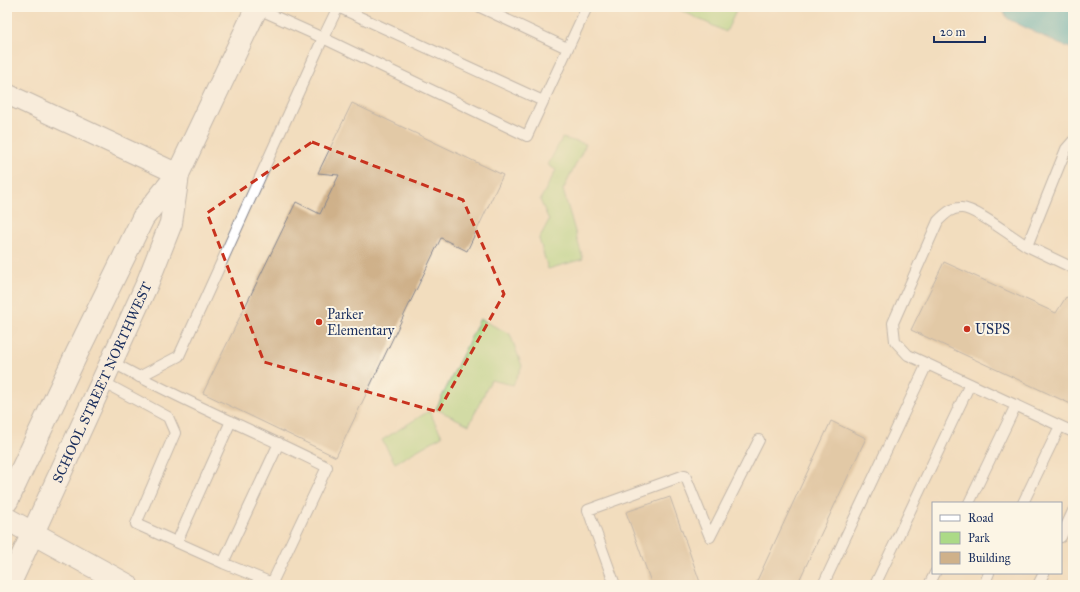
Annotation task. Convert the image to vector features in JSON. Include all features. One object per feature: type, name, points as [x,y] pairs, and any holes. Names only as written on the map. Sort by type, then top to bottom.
[{"type":"street","name":"SCHOOL STREET NORTHWEST","points":[[7,501],[143,218],[178,174],[256,8]]},
{"type":"street","points":[[7,94],[178,174]]},
{"type":"street","name":"SCHOOL STREET NORTHWEST","points":[[9,585],[148,284],[171,223],[178,174]]},
{"type":"street","points":[[7,519],[126,585]]},
{"type":"lane","points":[[139,377],[179,356],[338,7],[543,101]]},
{"type":"lane","points":[[480,7],[567,48]]},
{"type":"lane","points":[[256,8],[323,38],[527,136],[587,7]]},
{"type":"lane","points":[[1026,246],[1066,149],[1073,141]]},
{"type":"lane","points":[[1073,268],[1026,246],[981,216],[962,208],[948,211],[938,220],[893,324],[894,341],[908,355],[1073,432]]},
{"type":"lane","points":[[102,382],[168,417],[175,433],[136,524],[272,583],[327,468],[279,443],[139,377],[112,362]]},
{"type":"lane","points":[[823,585],[927,364]]},
{"type":"lane","points":[[875,585],[970,384]]},
{"type":"lane","points":[[969,502],[1016,405]]},
{"type":"lane","points":[[176,542],[231,421]]},
{"type":"lane","points":[[1023,502],[1060,426]]},
{"type":"lane","points":[[615,585],[588,510],[685,475],[710,537],[758,440]]},
{"type":"lane","points":[[224,563],[279,443]]},
{"type":"lane","points":[[1062,535],[1073,512]]},
{"type":"lane","points":[[930,585],[935,574]]},
{"type":"lane","points":[[984,585],[989,574]]},
{"type":"lane","points":[[1038,585],[1044,574]]},
{"type":"highlighted area","points":[[312,142],[463,200],[504,294],[438,412],[264,362],[207,213]]},
{"type":"green space","points":[[674,7],[738,7],[726,32]]},
{"type":"green space","points":[[562,138],[586,144],[563,190],[583,259],[548,269],[539,239],[549,220],[540,200],[556,170],[548,165]]},
{"type":"green space","points":[[480,319],[510,334],[522,366],[513,385],[491,380],[469,425],[436,409]]},
{"type":"green space","points":[[429,411],[442,436],[395,463],[382,440]]},
{"type":"water","points":[[1001,7],[1073,7],[1073,49],[1059,44],[1008,19]]},
{"type":"building","name":"Parker Elementary","points":[[352,103],[503,175],[467,251],[441,238],[336,457],[203,393],[296,202],[320,214],[339,175],[318,173]]},
{"type":"building","points":[[944,262],[1056,313],[1066,297],[1073,300],[1073,405],[911,330]]},
{"type":"building","points":[[831,421],[866,438],[797,585],[755,585]]},
{"type":"building","points":[[670,497],[701,585],[652,585],[626,512]]},
{"type":"place","name":"Parker Elementary","points":[[319,322]]},
{"type":"place","name":"USPS","points":[[967,329]]}]
